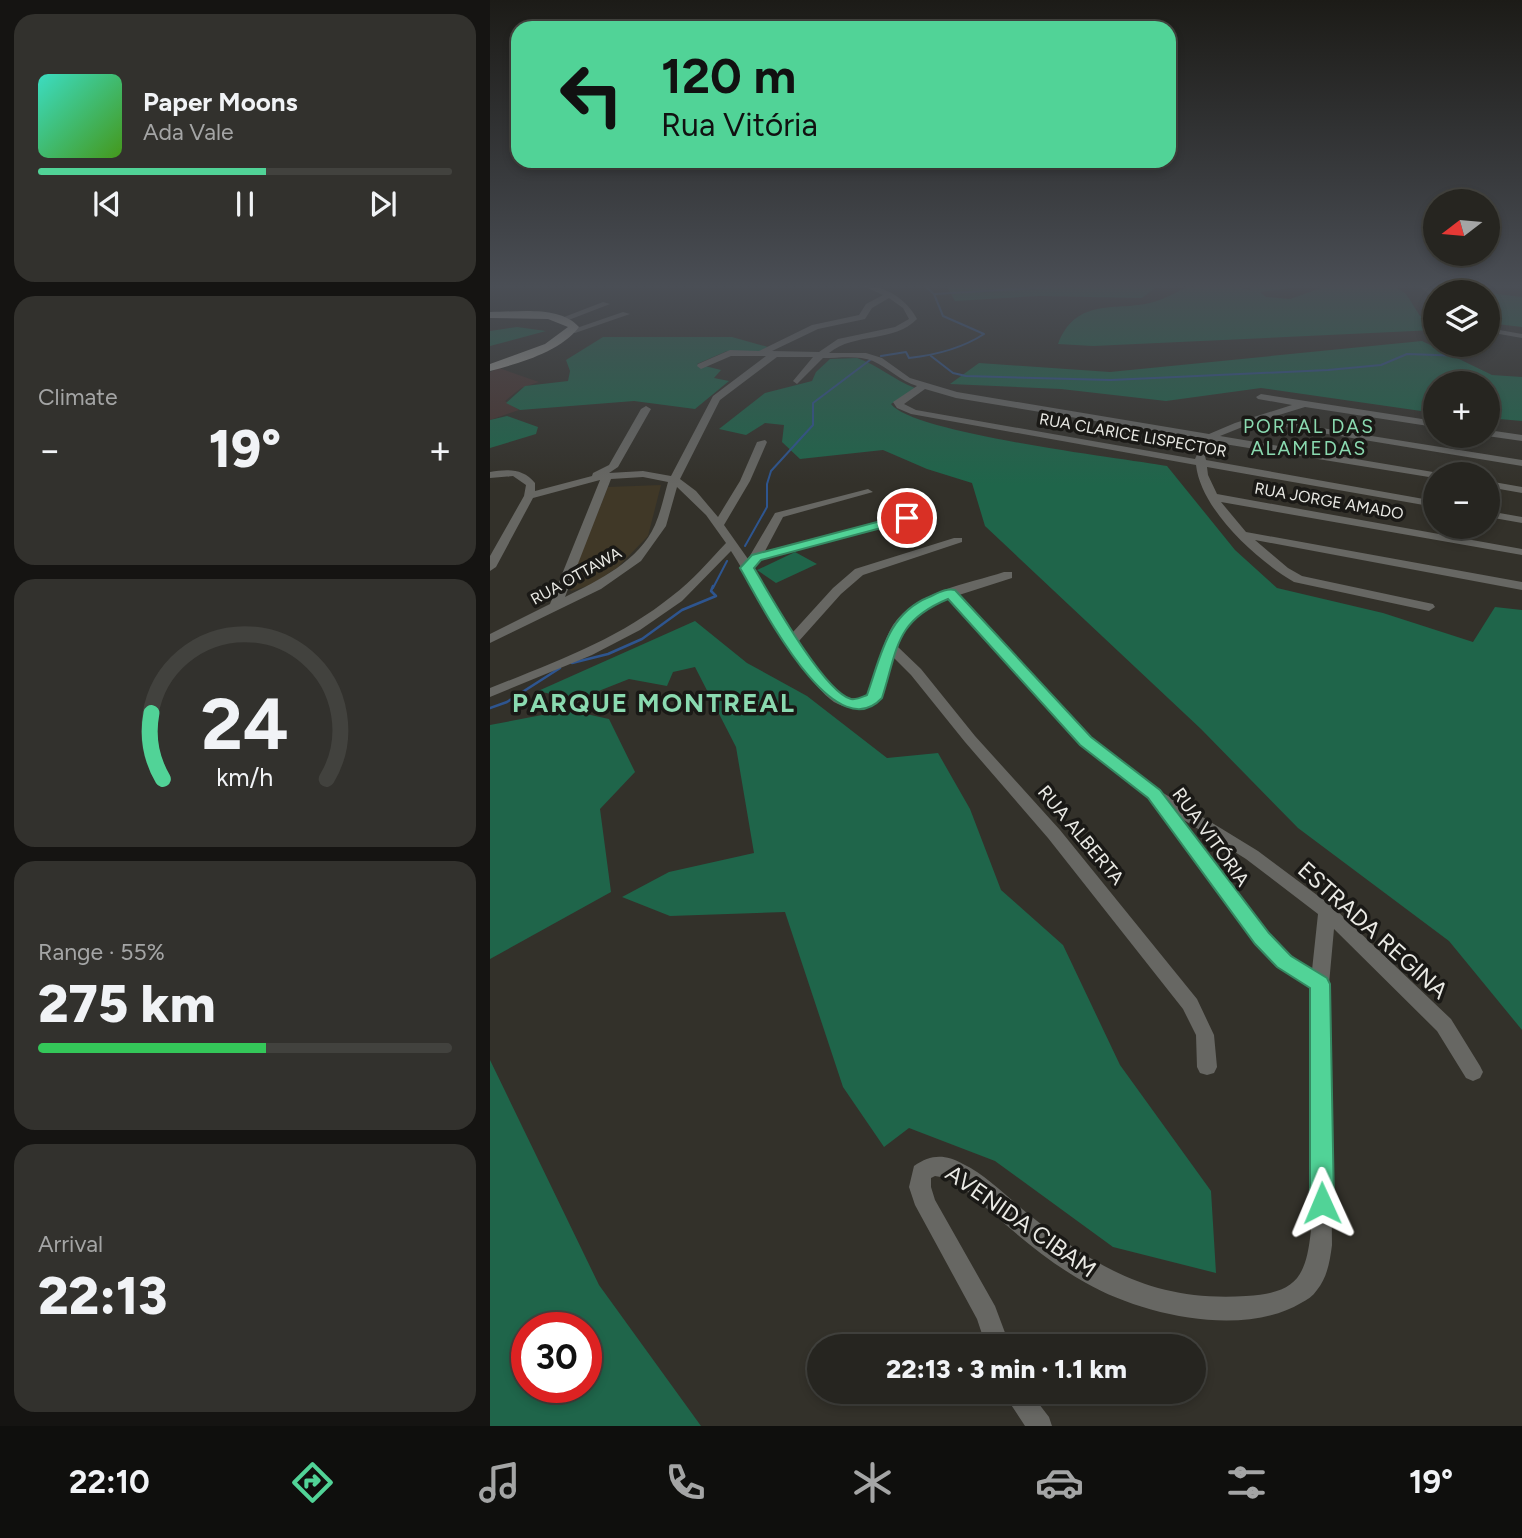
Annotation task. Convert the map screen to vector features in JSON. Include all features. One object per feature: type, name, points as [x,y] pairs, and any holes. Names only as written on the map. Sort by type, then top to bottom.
[{"type":"main road","points":[[490,368],[533,352]]},
{"type":"street","points":[[762,354],[767,352]]},
{"type":"street","points":[[797,381],[826,352]]},
{"type":"street","points":[[701,366],[724,354],[875,358],[897,375],[922,387],[992,413],[1423,473]]},
{"type":"street","name":"RUA OTTAWA","points":[[490,639],[597,586],[637,559],[660,526],[674,480],[716,398],[775,354]]},
{"type":"street","name":"RUA CLARICE LISPECTOR","points":[[922,387],[898,402],[900,406],[914,412],[992,413],[1199,464],[1423,503]]},
{"type":"street","points":[[1261,397],[1423,423]]},
{"type":"street","points":[[1303,404],[1256,420],[1206,443],[1199,464],[1214,497],[1244,536],[1282,572],[1298,579],[1429,607]]},
{"type":"street","points":[[556,605],[612,473],[646,410]]},
{"type":"street","points":[[1256,420],[1522,463]]},
{"type":"street","points":[[1500,435],[1522,438]]},
{"type":"street","points":[[719,526],[739,492],[762,442]]},
{"type":"street","points":[[490,475],[507,472],[524,476],[531,485],[529,496],[490,567]]},
{"type":"street","points":[[529,496],[612,473],[674,480],[696,499],[719,526],[792,641],[836,697],[845,702],[867,702],[878,691],[890,646],[898,628],[919,606],[1008,575]]},
{"type":"street","points":[[1500,486],[1522,490]]},
{"type":"street","points":[[747,568],[756,558],[779,515],[868,492]]},
{"type":"street","name":"RUA JORGE AMADO","points":[[1214,497],[1522,552]]},
{"type":"street","points":[[1500,516],[1522,520]]},
{"type":"street","points":[[756,558],[907,518]]},
{"type":"street","points":[[1244,536],[1522,586]]},
{"type":"street","points":[[792,641],[836,591],[859,572],[958,540]]},
{"type":"street","points":[[490,692],[590,650],[648,618],[678,597],[731,544]]},
{"type":"street","name":"RUA VITÓRIA","points":[[950,593],[1086,741],[1154,794],[1262,939],[1284,961],[1320,984]]},
{"type":"street","name":"RUA ALBERTA","points":[[890,646],[916,672],[970,739],[1054,834],[1190,1004],[1205,1035],[1207,1068]]},
{"type":"street","name":"ESTRADA REGINA","points":[[1154,794],[1252,855],[1326,912],[1444,1025],[1473,1072]]},
{"type":"street","name":"AVENIDA CIBAM","points":[[994,1334],[987,1314],[926,1205],[920,1187],[921,1173],[931,1166],[943,1164],[959,1172],[1086,1269],[1141,1294],[1181,1304],[1241,1309],[1280,1302],[1304,1289],[1318,1266],[1322,1230],[1320,984],[1326,912]]},
{"type":"street","points":[[1024,1404],[1040,1426]]},
{"type":"shaded area","points":[[499,368],[539,382],[521,388],[505,401],[519,410],[490,420],[490,372]]},
{"type":"shaded area","points":[[661,485],[648,536],[618,567],[591,585],[571,591],[568,585],[608,487]]},
{"type":"green space","points":[[580,352],[726,352],[697,364],[721,370],[714,378],[729,381],[695,409],[634,401],[520,410],[506,403],[525,386],[568,381],[570,371],[566,360]]},
{"type":"green space","points":[[1316,352],[1423,352],[1423,357],[1455,357],[1484,371],[1423,371],[1423,411],[1261,388],[1166,401],[1061,389],[950,384],[979,363],[1110,372]]},
{"type":"green space","points":[[857,358],[915,388],[891,404],[907,415],[936,425],[1019,443],[1167,466],[1235,550],[1277,588],[1383,613],[1473,642],[1495,607],[1522,610],[1522,1030],[1449,941],[1298,828],[1201,729],[985,526],[972,483],[927,469],[883,450],[800,459],[782,442],[784,425],[765,423],[746,435],[719,429],[765,393],[812,381],[816,372],[830,359]]},
{"type":"green space","points":[[1500,376],[1522,377],[1522,421],[1500,419]]},
{"type":"green space","points":[[507,416],[538,427],[536,434],[490,448],[490,420]]},
{"type":"green space","points":[[795,552],[817,564],[776,583],[757,570]]},
{"type":"green space","points":[[695,621],[747,663],[807,696],[887,758],[938,753],[970,809],[1001,890],[1063,945],[1120,1065],[1211,1191],[1216,1273],[1113,1247],[995,1161],[909,1128],[884,1147],[843,1087],[785,912],[670,916],[622,897],[669,872],[754,853],[736,747],[695,667],[673,672],[667,686],[629,679],[576,700],[538,691]]},
{"type":"green space","points":[[568,710],[609,719],[635,772],[600,809],[611,892],[490,959],[490,725]]},
{"type":"green space","points":[[490,1060],[599,1285],[701,1426],[490,1426]]},
{"type":"waterway","points":[[881,356],[906,352],[909,358],[943,352]]},
{"type":"waterway","points":[[931,356],[953,373],[966,376],[1111,380],[1328,370],[1381,365],[1407,354],[1423,355]]},
{"type":"waterway","points":[[745,546],[767,507],[767,484],[771,471],[813,425],[813,403],[870,360]]},
{"type":"waterway","points":[[713,588],[727,561]]},
{"type":"waterway","points":[[572,663],[608,654],[642,639],[682,610],[716,596],[711,591],[713,586]]},
{"type":"waterway","points":[[490,708],[507,702],[560,668]]},
{"type":"district","name":"PORTAL DAS ALAMEDAS","points":[[1309,437]]},
{"type":"district","name":"PARQUE MONTREAL","points":[[654,703]]},
{"type":"route","points":[[907,518],[756,558],[747,568],[792,641],[824,686],[836,697],[856,704],[874,698],[890,646],[898,628],[908,615],[919,606],[950,593],[1086,741],[1154,794],[1199,859],[1262,939],[1284,961],[1320,984],[1322,1203]]}]
